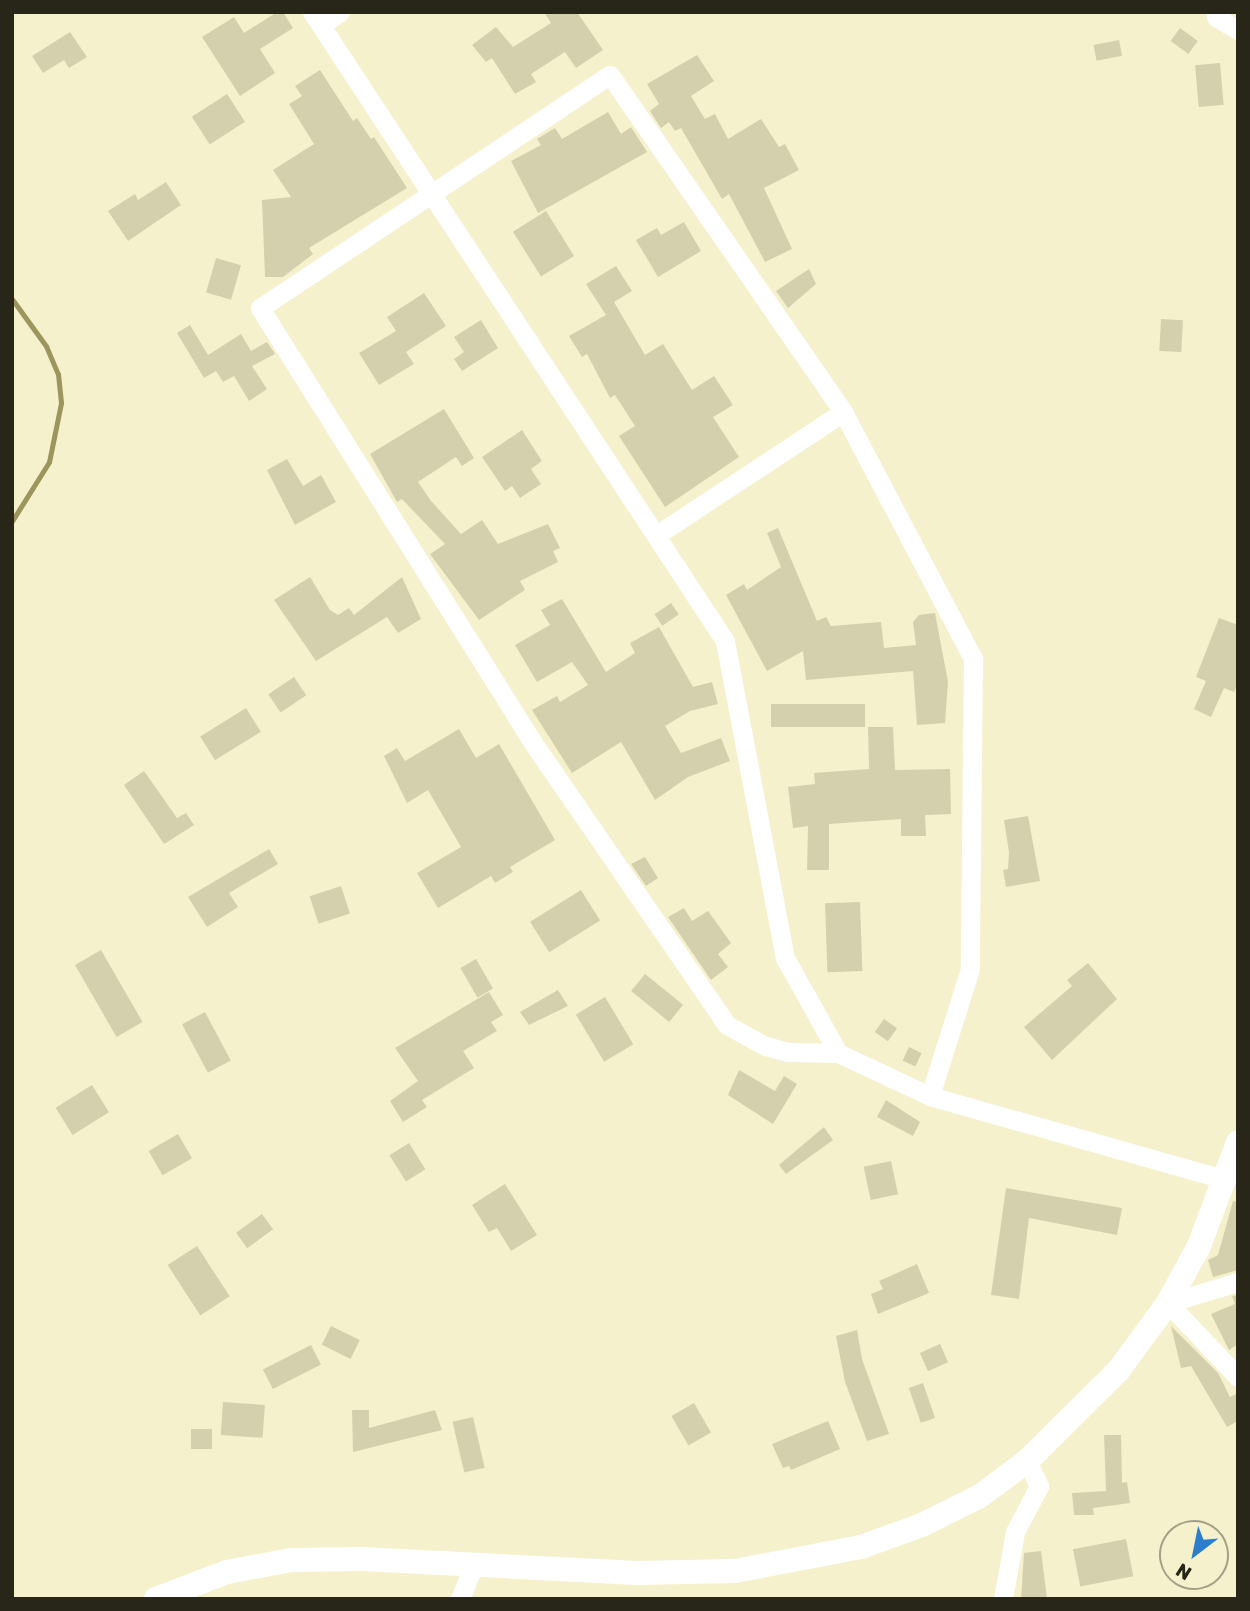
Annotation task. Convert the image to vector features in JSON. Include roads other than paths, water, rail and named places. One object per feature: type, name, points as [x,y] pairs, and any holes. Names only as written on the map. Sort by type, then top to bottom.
[{"type":"street","points":[[340,12],[316,19],[658,534],[725,641],[785,958],[838,1053]]},
{"type":"street","points":[[1216,17],[1238,30]]},
{"type":"street","points":[[930,1096],[970,970],[973,659],[843,412],[610,75],[260,308],[537,749],[727,1025],[776,1049],[838,1053],[930,1096],[1226,1180]]},
{"type":"street","points":[[658,534],[843,412]]},
{"type":"street","points":[[156,1599],[227,1572],[291,1560],[637,1573],[735,1572],[809,1559],[922,1525],[980,1496],[1027,1461],[1118,1371],[1168,1303],[1199,1246],[1226,1180],[1238,1142]]},
{"type":"street","points":[[1168,1303],[1238,1282]]},
{"type":"street","points":[[1168,1303],[1238,1377]]},
{"type":"street","points":[[1003,1599],[1015,1532],[1040,1486],[1027,1461]]},
{"type":"street","points":[[460,1599],[474,1565]]},
{"type":"waterway","points":[[12,299],[46,346],[58,374],[61,403],[49,462],[12,521]]}]
